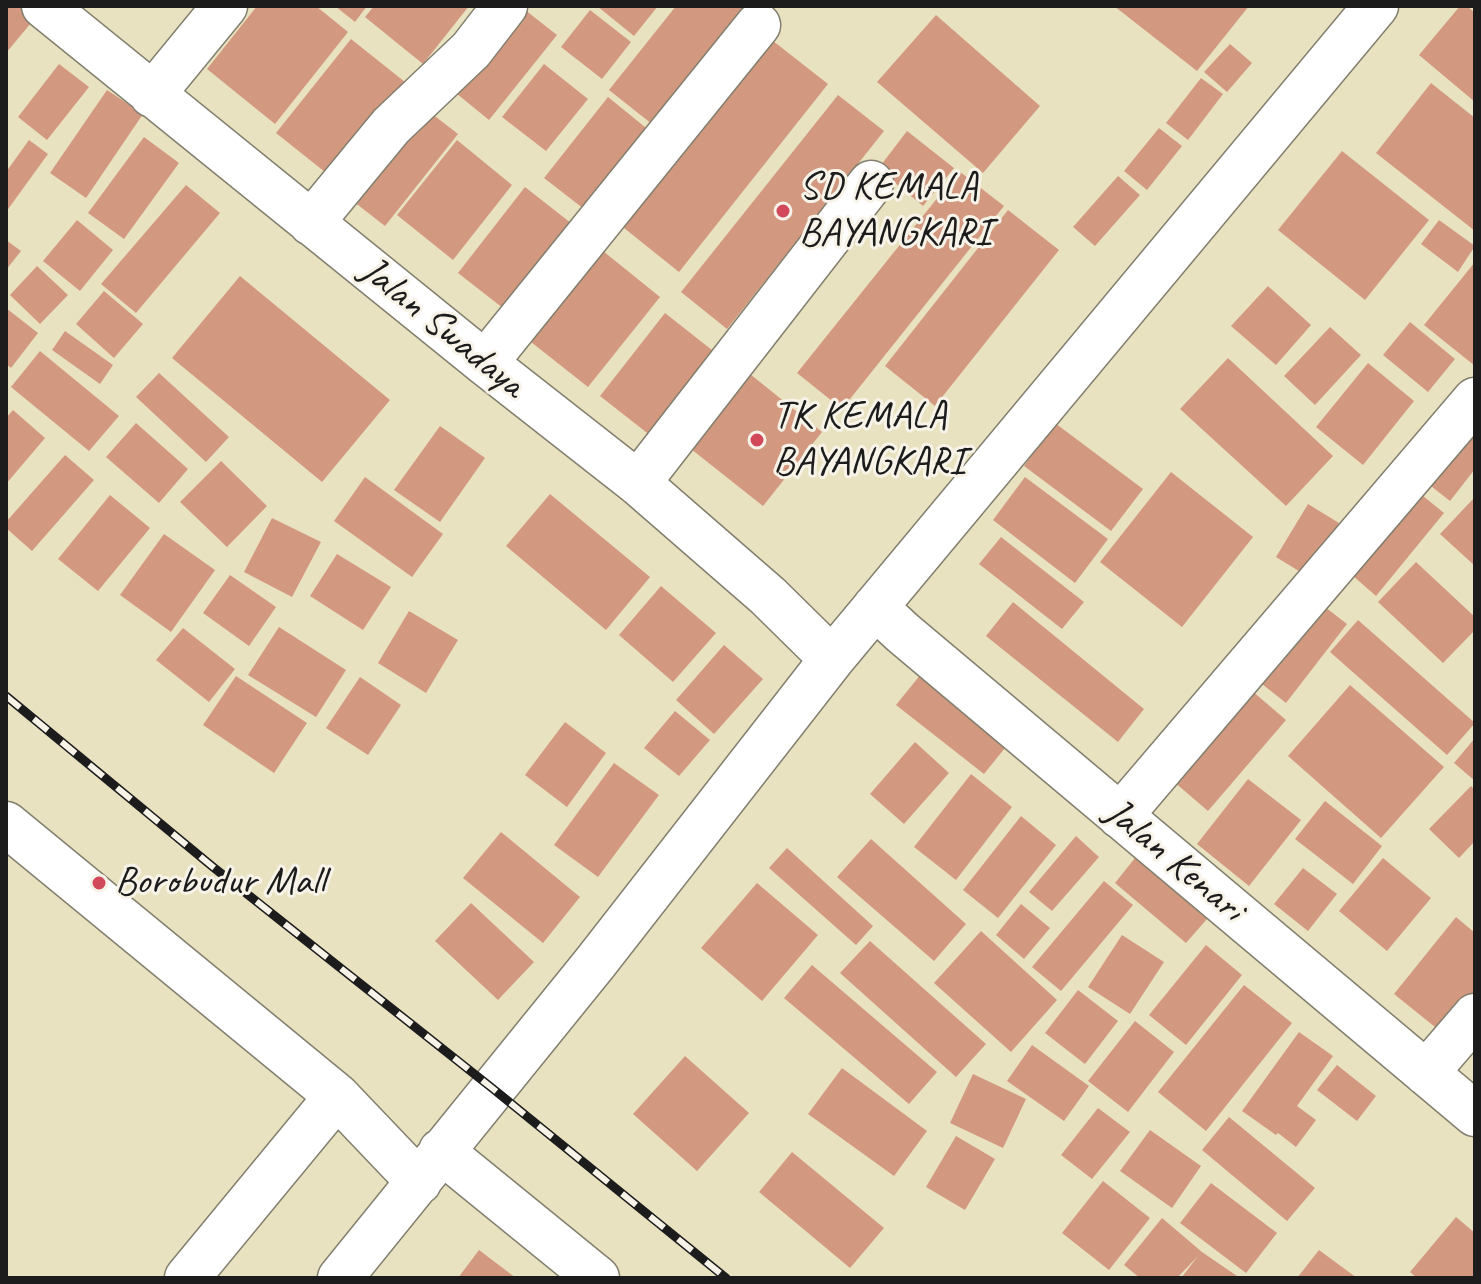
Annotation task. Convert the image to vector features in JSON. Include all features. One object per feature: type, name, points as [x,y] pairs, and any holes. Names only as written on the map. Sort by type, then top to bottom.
[{"type":"street","name":"Jalan Swadaya","points":[[44,6],[638,483],[768,596],[832,659]]},
{"type":"street","points":[[152,95],[225,6]]},
{"type":"street","points":[[311,223],[391,126],[471,50],[505,6]]},
{"type":"street","points":[[340,1278],[595,963],[832,659],[1376,6]]},
{"type":"street","points":[[485,363],[758,25]]},
{"type":"street","points":[[638,483],[871,183]]},
{"type":"street","points":[[1120,816],[1475,400]]},
{"type":"street","name":"Jalan Kenari","points":[[875,607],[1475,1114]]},
{"type":"street","points":[[6,824],[337,1096],[430,1167],[597,1278]]},
{"type":"street","points":[[1426,1073],[1475,1016]]},
{"type":"street","points":[[187,1278],[337,1096]]},
{"type":"building","points":[[6,6],[23,6],[36,17],[6,53]]},
{"type":"building","points":[[257,6],[316,6],[348,32],[275,124],[207,69]]},
{"type":"building","points":[[335,6],[367,6],[355,22]]},
{"type":"building","points":[[374,6],[469,6],[423,64],[365,17]]},
{"type":"building","points":[[520,6],[557,35],[489,120],[451,89]]},
{"type":"building","points":[[597,6],[658,6],[634,36]]},
{"type":"building","points":[[676,6],[739,6],[754,17],[662,132],[609,90]]},
{"type":"building","points":[[1114,6],[1249,6],[1197,71]]},
{"type":"building","points":[[1460,6],[1467,6],[1475,13],[1475,102],[1419,55]]},
{"type":"building","points":[[590,10],[631,42],[602,79],[561,47]]},
{"type":"building","name":"SD KEMALA BAYANGKARI","points":[[936,15],[1040,106],[983,173],[877,82]]},
{"type":"building","points":[[768,37],[828,84],[679,272],[619,224]]},
{"type":"building","points":[[351,39],[410,86],[335,180],[276,133]]},
{"type":"building","points":[[1230,44],[1252,63],[1227,92],[1204,72]]},
{"type":"building","points":[[59,64],[89,87],[47,140],[18,117]]},
{"type":"building","points":[[544,64],[588,99],[546,151],[502,117]]},
{"type":"building","points":[[1201,78],[1223,94],[1188,140],[1166,123]]},
{"type":"building","points":[[1431,83],[1475,118],[1475,231],[1376,153]]},
{"type":"building","points":[[107,90],[143,114],[86,198],[50,173]]},
{"type":"building","name":"SD KEMALA BAYANGKARI","points":[[838,95],[884,131],[727,329],[681,292]]},
{"type":"building","points":[[608,97],[656,136],[593,216],[544,178]]},
{"type":"building","points":[[422,106],[458,134],[385,226],[349,198]]},
{"type":"building","points":[[1159,128],[1182,146],[1147,190],[1124,171]]},
{"type":"building","name":"SD KEMALA BAYANGKARI","points":[[907,131],[954,168],[923,206],[878,169]]},
{"type":"building","points":[[144,137],[179,163],[124,239],[88,213]]},
{"type":"building","points":[[29,140],[48,154],[6,212],[6,172]]},
{"type":"building","points":[[457,140],[512,185],[453,260],[397,215]]},
{"type":"building","points":[[1342,151],[1429,220],[1365,300],[1278,230]]},
{"type":"building","name":"SD KEMALA BAYANGKARI","points":[[959,171],[1004,206],[842,409],[797,373]]},
{"type":"building","points":[[1118,176],[1140,195],[1095,246],[1073,227]]},
{"type":"building","points":[[186,185],[220,213],[136,313],[101,284]]},
{"type":"building","points":[[525,187],[576,227],[508,312],[458,273]]},
{"type":"building","points":[[1008,210],[1059,250],[935,406],[885,366]]},
{"type":"building","points":[[77,220],[113,250],[80,291],[43,261]]},
{"type":"building","points":[[1439,220],[1475,246],[1458,272],[1421,244]]},
{"type":"building","points":[[6,240],[21,251],[6,270]]},
{"type":"building","points":[[603,251],[660,297],[588,387],[531,342]]},
{"type":"building","points":[[1475,262],[1475,366],[1424,325]]},
{"type":"building","points":[[37,266],[68,295],[40,324],[10,295]]},
{"type":"building","points":[[240,276],[390,400],[322,482],[172,358]]},
{"type":"building","points":[[1268,286],[1311,325],[1276,365],[1231,326]]},
{"type":"building","points":[[104,291],[143,324],[114,358],[76,324]]},
{"type":"building","points":[[6,308],[38,333],[11,368],[6,364]]},
{"type":"building","points":[[665,313],[717,354],[651,436],[600,396]]},
{"type":"building","points":[[1410,322],[1455,359],[1428,392],[1383,355]]},
{"type":"building","points":[[1330,327],[1361,355],[1315,405],[1284,376]]},
{"type":"building","points":[[65,331],[113,365],[100,384],[52,350]]},
{"type":"building","points":[[40,351],[119,416],[89,451],[11,387]]},
{"type":"building","points":[[1228,358],[1333,456],[1286,506],[1180,409]]},
{"type":"building","points":[[1368,363],[1414,401],[1363,465],[1316,427]]},
{"type":"building","points":[[159,373],[229,437],[206,462],[136,397]]},
{"type":"building","name":"TK KEMALA BAYANGKARI","points":[[750,374],[822,432],[763,506],[691,449]]},
{"type":"building","points":[[13,410],[45,438],[6,484],[6,418]]},
{"type":"building","points":[[1475,411],[1475,469],[1450,501],[1422,479]]},
{"type":"building","points":[[136,423],[188,469],[159,503],[106,457]]},
{"type":"building","points":[[1055,423],[1143,489],[1111,531],[1024,466]]},
{"type":"building","points":[[440,426],[485,458],[440,522],[394,490]]},
{"type":"building","points":[[65,455],[94,480],[32,551],[6,528],[6,522]]},
{"type":"building","points":[[221,461],[267,506],[227,547],[180,502]]},
{"type":"building","points":[[1171,472],[1253,537],[1182,627],[1100,562]]},
{"type":"building","points":[[365,477],[443,534],[412,577],[334,521]]},
{"type":"building","points":[[1025,477],[1108,539],[1075,583],[993,520]]},
{"type":"building","points":[[1412,487],[1444,513],[1376,596],[1345,569]]},
{"type":"building","points":[[550,494],[650,577],[606,630],[506,546]]},
{"type":"building","points":[[110,495],[150,528],[98,591],[58,559]]},
{"type":"building","points":[[1473,499],[1475,501],[1475,566],[1440,534]]},
{"type":"building","points":[[1308,504],[1339,523],[1307,576],[1276,557]]},
{"type":"building","points":[[272,518],[321,542],[292,597],[244,572]]},
{"type":"building","points":[[164,534],[215,570],[171,632],[120,595]]},
{"type":"building","points":[[1001,537],[1084,602],[1062,629],[979,564]]},
{"type":"building","points":[[337,554],[391,587],[363,630],[310,596]]},
{"type":"building","points":[[1416,562],[1475,617],[1475,630],[1443,663],[1378,602]]},
{"type":"building","points":[[230,575],[276,607],[249,646],[203,613]]},
{"type":"building","points":[[661,586],[716,633],[673,682],[619,635]]},
{"type":"building","points":[[1312,597],[1347,624],[1286,703],[1252,676]]},
{"type":"building","points":[[1013,602],[1144,709],[1118,742],[986,636]]},
{"type":"building","points":[[409,611],[458,640],[426,693],[378,663]]},
{"type":"building","points":[[1358,620],[1475,723],[1447,755],[1330,652]]},
{"type":"building","points":[[279,627],[346,670],[316,717],[248,675]]},
{"type":"building","points":[[183,628],[235,669],[209,702],[156,660]]},
{"type":"building","points":[[724,645],[763,679],[714,734],[676,700]]},
{"type":"building","points":[[921,674],[1009,743],[984,774],[896,705]]},
{"type":"building","points":[[236,676],[307,723],[274,773],[203,725]]},
{"type":"building","points":[[360,677],[401,705],[368,755],[326,728]]},
{"type":"building","points":[[1244,684],[1286,720],[1208,811],[1166,775]]},
{"type":"building","points":[[1350,685],[1444,767],[1381,838],[1288,756]]},
{"type":"building","points":[[675,711],[710,740],[679,776],[644,748]]},
{"type":"building","points":[[565,722],[606,753],[567,807],[525,775]]},
{"type":"building","points":[[1475,738],[1475,781],[1454,763]]},
{"type":"building","points":[[915,742],[949,773],[904,824],[870,794]]},
{"type":"building","points":[[614,763],[659,795],[598,877],[554,845]]},
{"type":"building","points":[[971,774],[1012,807],[956,880],[914,847]]},
{"type":"building","points":[[1248,779],[1301,820],[1249,886],[1197,844]]},
{"type":"building","points":[[1471,786],[1475,790],[1475,841],[1459,858],[1429,829]]},
{"type":"building","points":[[1325,801],[1382,846],[1353,884],[1295,839]]},
{"type":"building","points":[[1021,816],[1056,845],[998,918],[963,890]]},
{"type":"building","points":[[501,832],[580,897],[543,943],[463,878]]},
{"type":"building","points":[[1076,836],[1099,857],[1052,911],[1029,892]]},
{"type":"building","points":[[871,839],[966,924],[934,961],[837,877]]},
{"type":"building","points":[[787,848],[873,926],[856,945],[769,868]]},
{"type":"building","points":[[1135,858],[1207,919],[1186,943],[1115,883]]},
{"type":"building","points":[[1383,858],[1431,898],[1387,951],[1339,911]]},
{"type":"building","points":[[1303,868],[1337,894],[1308,931],[1274,904]]},
{"type":"building","points":[[1104,881],[1133,905],[1061,991],[1032,967]]},
{"type":"building","points":[[757,883],[818,935],[762,1001],[701,948]]},
{"type":"building","points":[[471,903],[534,962],[498,1000],[435,941]]},
{"type":"building","points":[[1021,904],[1050,928],[1024,959],[996,935]]},
{"type":"building","points":[[1456,917],[1475,933],[1475,998],[1445,1035],[1394,994]]},
{"type":"building","points":[[981,931],[1057,1000],[1011,1052],[934,983]]},
{"type":"building","points":[[1122,935],[1164,962],[1130,1014],[1088,987]]},
{"type":"building","points":[[870,941],[986,1044],[956,1077],[840,973]]},
{"type":"building","points":[[1206,945],[1242,975],[1186,1045],[1149,1015]]},
{"type":"building","points":[[812,965],[937,1072],[909,1104],[784,998]]},
{"type":"building","points":[[1244,985],[1292,1023],[1206,1131],[1158,1092]]},
{"type":"building","points":[[1078,990],[1118,1021],[1085,1064],[1045,1033]]},
{"type":"building","points":[[1135,1021],[1174,1052],[1128,1112],[1088,1081]]},
{"type":"building","points":[[1299,1032],[1333,1056],[1297,1106],[1316,1120],[1296,1147],[1242,1111]]},
{"type":"building","points":[[1032,1045],[1089,1086],[1064,1121],[1007,1081]]},
{"type":"building","points":[[685,1056],[749,1113],[697,1171],[633,1114]]},
{"type":"building","points":[[1337,1065],[1376,1096],[1357,1121],[1317,1090]]},
{"type":"building","points":[[842,1068],[927,1131],[894,1176],[808,1114]]},
{"type":"building","points":[[973,1074],[1026,1099],[1003,1148],[950,1123]]},
{"type":"building","points":[[1098,1108],[1130,1132],[1092,1179],[1061,1155]]},
{"type":"building","points":[[1229,1117],[1315,1188],[1287,1221],[1202,1150]]},
{"type":"building","points":[[1150,1130],[1201,1166],[1172,1208],[1120,1171]]},
{"type":"building","points":[[956,1136],[995,1159],[965,1210],[926,1187]]},
{"type":"building","points":[[792,1152],[884,1228],[850,1268],[759,1192]]},
{"type":"building","points":[[1103,1181],[1150,1218],[1109,1270],[1062,1233]]},
{"type":"building","points":[[1211,1183],[1277,1233],[1246,1273],[1180,1223]]},
{"type":"building","points":[[1456,1217],[1475,1233],[1475,1278],[1417,1278],[1410,1272]]},
{"type":"building","points":[[1162,1218],[1202,1252],[1237,1276],[1181,1278],[1198,1256],[1177,1278],[1140,1278],[1124,1265]]},
{"type":"building","points":[[479,1250],[516,1278],[458,1278]]},
{"type":"building","points":[[1319,1250],[1357,1278],[1297,1278]]},
{"type":"railway","points":[[6,696],[213,867],[726,1278]]},
{"type":"place","name":"SD KEMALA BAYANGKARI","points":[[783,211]]},
{"type":"place","name":"TK KEMALA BAYANGKARI","points":[[757,440]]},
{"type":"place","name":"Borobudur Mall","points":[[99,883]]}]
